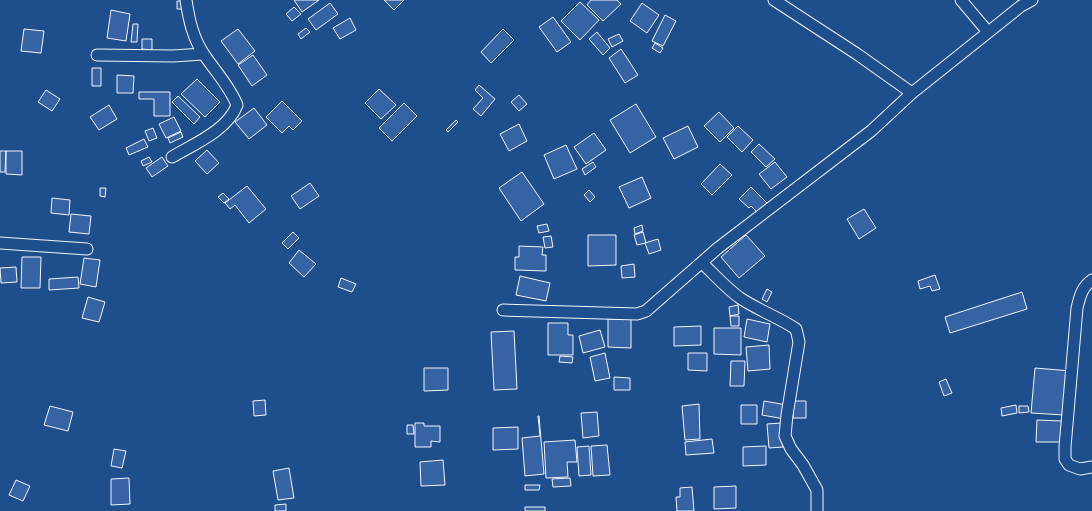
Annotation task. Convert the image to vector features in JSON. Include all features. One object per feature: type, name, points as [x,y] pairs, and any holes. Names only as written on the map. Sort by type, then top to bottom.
[{"type":"street","points":[[172,157],[224,126],[234,115],[237,106],[234,96],[203,54],[189,23],[186,0]]},
{"type":"street","points":[[774,0],[857,54],[912,93]]},
{"type":"street","points":[[961,0],[988,32]]},
{"type":"street","points":[[503,310],[637,314],[646,311],[660,301],[718,248],[871,131],[912,93],[1021,6],[1032,0]]},
{"type":"street","points":[[97,55],[173,56],[203,54]]},
{"type":"street","points":[[0,243],[87,249]]},
{"type":"street","points":[[702,263],[739,297],[784,320],[796,329],[799,342],[785,436],[817,490],[817,511]]},
{"type":"street","points":[[1092,280],[1080,294],[1077,308],[1065,447],[1065,459],[1069,465],[1080,469],[1092,467]]},
{"type":"building","points":[[294,0],[319,0],[302,12]]},
{"type":"building","points":[[384,0],[404,0],[394,10]]},
{"type":"building","points":[[591,0],[617,0],[621,4],[603,21],[587,5]]},
{"type":"building","points":[[177,1],[183,1],[182,9],[177,9]]},
{"type":"building","points":[[580,2],[599,20],[580,40],[561,21]]},
{"type":"building","points":[[330,3],[338,14],[316,30],[308,19]]},
{"type":"building","points":[[642,3],[659,15],[647,33],[630,21]]},
{"type":"building","points":[[294,7],[301,14],[292,21],[286,14]]},
{"type":"building","points":[[111,10],[130,14],[126,41],[107,38]]},
{"type":"building","points":[[665,15],[676,21],[663,46],[652,41]]},
{"type":"building","points":[[553,17],[571,42],[557,52],[539,27]]},
{"type":"building","points":[[350,18],[356,30],[340,39],[333,28]]},
{"type":"building","points":[[133,24],[138,24],[137,42],[131,42]]},
{"type":"building","points":[[306,28],[310,32],[301,39],[298,34]]},
{"type":"building","points":[[24,29],[44,31],[41,53],[21,51]]},
{"type":"building","points":[[238,29],[255,51],[238,64],[221,41]]},
{"type":"building","points":[[503,29],[514,40],[491,63],[481,52]]},
{"type":"building","points":[[597,32],[610,48],[603,55],[589,39]]},
{"type":"building","points":[[619,34],[623,41],[612,47],[608,39]]},
{"type":"building","points":[[142,39],[152,39],[152,50],[142,49]]},
{"type":"building","points":[[655,43],[663,48],[660,53],[652,48]]},
{"type":"building","points":[[621,49],[638,75],[625,83],[609,58]]},
{"type":"building","points":[[253,55],[267,75],[252,86],[238,65]]},
{"type":"building","points":[[92,68],[101,68],[101,86],[92,86]]},
{"type":"building","points":[[117,75],[134,76],[133,93],[117,93]]},
{"type":"building","points":[[197,79],[220,102],[205,117],[181,94]]},
{"type":"building","points":[[479,85],[495,99],[481,116],[473,109],[483,98],[475,90]]},
{"type":"building","points":[[379,89],[396,105],[381,119],[365,103]]},
{"type":"building","points":[[46,90],[60,99],[52,111],[38,102]]},
{"type":"building","points":[[139,92],[170,92],[170,116],[154,116],[154,99],[139,99]]},
{"type":"building","points":[[519,95],[527,104],[519,111],[511,102]]},
{"type":"building","points":[[178,96],[200,117],[194,124],[172,102]]},
{"type":"building","points":[[282,101],[302,121],[293,130],[289,126],[282,133],[266,117]]},
{"type":"building","points":[[404,103],[417,116],[392,141],[379,128]]},
{"type":"building","points":[[636,104],[656,137],[630,153],[610,120]]},
{"type":"building","points":[[109,105],[117,119],[99,130],[90,117]]},
{"type":"building","points":[[254,108],[267,125],[249,139],[235,122]]},
{"type":"building","points":[[719,112],[734,128],[720,142],[704,126]]},
{"type":"building","points":[[174,117],[181,131],[166,138],[159,124]]},
{"type":"building","points":[[456,120],[458,122],[448,132],[446,130]]},
{"type":"building","points":[[519,124],[527,141],[509,151],[500,134]]},
{"type":"building","points":[[688,126],[698,147],[674,159],[663,138]]},
{"type":"building","points":[[738,126],[753,140],[742,152],[727,137]]},
{"type":"building","points":[[153,128],[157,138],[149,141],[145,131]]},
{"type":"building","points":[[181,132],[183,137],[170,143],[168,138]]},
{"type":"building","points":[[594,133],[606,150],[586,164],[574,147]]},
{"type":"building","points":[[144,139],[148,147],[129,155],[126,148]]},
{"type":"building","points":[[759,144],[775,159],[766,167],[751,152]]},
{"type":"building","points":[[566,145],[577,169],[554,179],[544,155]]},
{"type":"building","points":[[207,150],[219,163],[207,174],[195,161]]},
{"type":"building","points":[[0,151],[6,151],[5,172],[0,172]]},
{"type":"building","points":[[6,151],[22,151],[22,175],[6,174]]},
{"type":"building","points":[[149,157],[152,162],[143,166],[141,161]]},
{"type":"building","points":[[162,157],[168,166],[152,177],[146,168]]},
{"type":"building","points":[[593,162],[596,167],[585,175],[582,169]]},
{"type":"building","points":[[775,162],[787,177],[771,189],[759,174]]},
{"type":"building","points":[[720,164],[732,175],[712,195],[701,184]]},
{"type":"building","points":[[522,172],[544,204],[521,221],[499,188]]},
{"type":"building","points":[[642,177],[651,198],[629,208],[619,187]]},
{"type":"building","points":[[310,183],[319,196],[300,209],[291,196]]},
{"type":"building","points":[[247,186],[266,209],[249,223],[235,205],[230,209],[225,203]]},
{"type":"building","points":[[751,187],[768,204],[759,214],[751,206],[749,208],[739,199]]},
{"type":"building","points":[[100,188],[106,188],[105,197],[100,196]]},
{"type":"building","points":[[589,190],[595,197],[590,202],[584,195]]},
{"type":"building","points":[[223,193],[229,199],[224,203],[218,197]]},
{"type":"building","points":[[52,198],[70,200],[69,215],[51,213]]},
{"type":"building","points":[[864,209],[876,228],[859,239],[847,219]]},
{"type":"building","points":[[71,214],[91,216],[89,234],[69,232]]},
{"type":"building","points":[[547,224],[549,231],[539,233],[537,226]]},
{"type":"building","points":[[642,225],[643,231],[635,234],[634,228]]},
{"type":"building","points":[[293,232],[299,238],[288,249],[282,243]]},
{"type":"building","points":[[643,232],[646,243],[637,245],[634,235]]},
{"type":"building","points":[[588,235],[616,235],[616,265],[588,266]]},
{"type":"building","points":[[746,235],[765,256],[739,278],[721,257]]},
{"type":"building","points":[[551,236],[553,247],[545,248],[543,237]]},
{"type":"building","points":[[658,239],[661,250],[649,254],[645,243]]},
{"type":"building","points":[[519,246],[543,247],[542,255],[546,255],[546,271],[515,270],[515,257],[519,257]]},
{"type":"building","points":[[299,250],[316,264],[304,277],[289,263]]},
{"type":"building","points":[[22,257],[41,257],[40,288],[21,288]]},
{"type":"building","points":[[84,258],[100,260],[96,287],[80,284]]},
{"type":"building","points":[[634,264],[635,277],[622,278],[621,266]]},
{"type":"building","points":[[16,267],[17,282],[1,283],[0,268]]},
{"type":"building","points":[[935,275],[940,289],[932,291],[930,286],[920,289],[918,281]]},
{"type":"building","points":[[520,276],[550,283],[546,301],[516,295]]},
{"type":"building","points":[[78,277],[79,288],[49,290],[49,279]]},
{"type":"building","points":[[341,278],[356,284],[352,292],[338,287]]},
{"type":"building","points":[[767,289],[772,292],[767,302],[762,299]]},
{"type":"building","points":[[1022,292],[1027,309],[950,333],[945,317]]},
{"type":"building","points":[[88,297],[105,302],[99,322],[82,318]]},
{"type":"building","points":[[738,305],[739,314],[730,316],[729,307]]},
{"type":"building","points":[[730,316],[739,316],[739,326],[731,326]]},
{"type":"building","points":[[608,319],[631,319],[631,348],[608,347]]},
{"type":"building","points":[[747,319],[770,324],[767,342],[744,337]]},
{"type":"building","points":[[548,323],[568,323],[568,335],[573,335],[573,355],[548,355]]},
{"type":"building","points":[[701,326],[701,345],[674,346],[674,327]]},
{"type":"building","points":[[714,328],[741,328],[741,355],[714,354]]},
{"type":"building","points":[[600,330],[605,347],[583,353],[579,336]]},
{"type":"building","points":[[514,331],[517,389],[494,390],[491,332]]},
{"type":"building","points":[[769,345],[770,369],[748,371],[746,347]]},
{"type":"building","points":[[605,353],[610,378],[595,381],[590,357]]},
{"type":"building","points":[[688,353],[707,353],[707,371],[688,370]]},
{"type":"building","points":[[560,356],[573,357],[572,363],[559,362]]},
{"type":"building","points":[[731,361],[745,361],[744,386],[730,386]]},
{"type":"building","points":[[424,368],[448,368],[448,390],[424,391]]},
{"type":"building","points":[[1035,368],[1071,371],[1064,415],[1031,413]]},
{"type":"building","points":[[614,377],[630,378],[630,390],[614,390]]},
{"type":"building","points":[[946,379],[952,393],[944,396],[939,382]]},
{"type":"building","points":[[265,400],[266,415],[254,416],[253,401]]},
{"type":"building","points":[[764,401],[787,405],[784,419],[762,415]]},
{"type":"building","points":[[793,401],[806,401],[806,418],[793,418]]},
{"type":"building","points":[[699,404],[700,439],[685,440],[682,406]]},
{"type":"building","points":[[741,405],[757,405],[757,424],[741,424]]},
{"type":"building","points":[[1016,405],[1017,413],[1002,416],[1001,408]]},
{"type":"building","points":[[50,406],[73,412],[68,431],[44,425]]},
{"type":"building","points":[[1019,406],[1028,406],[1029,412],[1019,413]]},
{"type":"building","points":[[597,412],[599,436],[583,438],[581,413]]},
{"type":"building","points":[[538,416],[544,474],[525,476],[522,438],[540,436]]},
{"type":"building","points":[[1037,420],[1062,421],[1062,442],[1036,442]]},
{"type":"building","points":[[415,423],[424,423],[424,426],[440,426],[440,442],[431,441],[431,447],[415,447]]},
{"type":"building","points":[[781,423],[783,447],[769,448],[767,424]]},
{"type":"building","points":[[407,425],[413,425],[414,434],[407,434]]},
{"type":"building","points":[[518,427],[518,449],[493,450],[493,428]]},
{"type":"building","points":[[712,439],[714,453],[686,455],[685,442]]},
{"type":"building","points":[[575,440],[577,462],[567,462],[568,477],[546,478],[544,442]]},
{"type":"building","points":[[607,445],[610,475],[593,476],[591,446]]},
{"type":"building","points":[[589,446],[591,475],[579,476],[577,447]]},
{"type":"building","points":[[766,446],[766,465],[743,466],[743,447]]},
{"type":"building","points":[[114,449],[126,451],[122,468],[111,466]]},
{"type":"building","points":[[443,460],[445,485],[421,486],[420,462]]},
{"type":"building","points":[[289,468],[294,498],[278,500],[273,471]]},
{"type":"building","points":[[129,478],[130,504],[111,505],[111,479]]},
{"type":"building","points":[[570,478],[571,486],[553,487],[552,479]]},
{"type":"building","points":[[16,480],[30,486],[23,501],[9,495]]},
{"type":"building","points":[[525,485],[540,485],[539,490],[525,490]]},
{"type":"building","points":[[736,486],[736,508],[714,509],[714,487]]},
{"type":"building","points":[[692,487],[694,511],[677,511],[676,497],[680,497],[680,488]]},
{"type":"building","points":[[286,504],[286,511],[275,511],[275,505]]},
{"type":"building","points":[[525,507],[545,507],[545,511],[525,511]]}]
